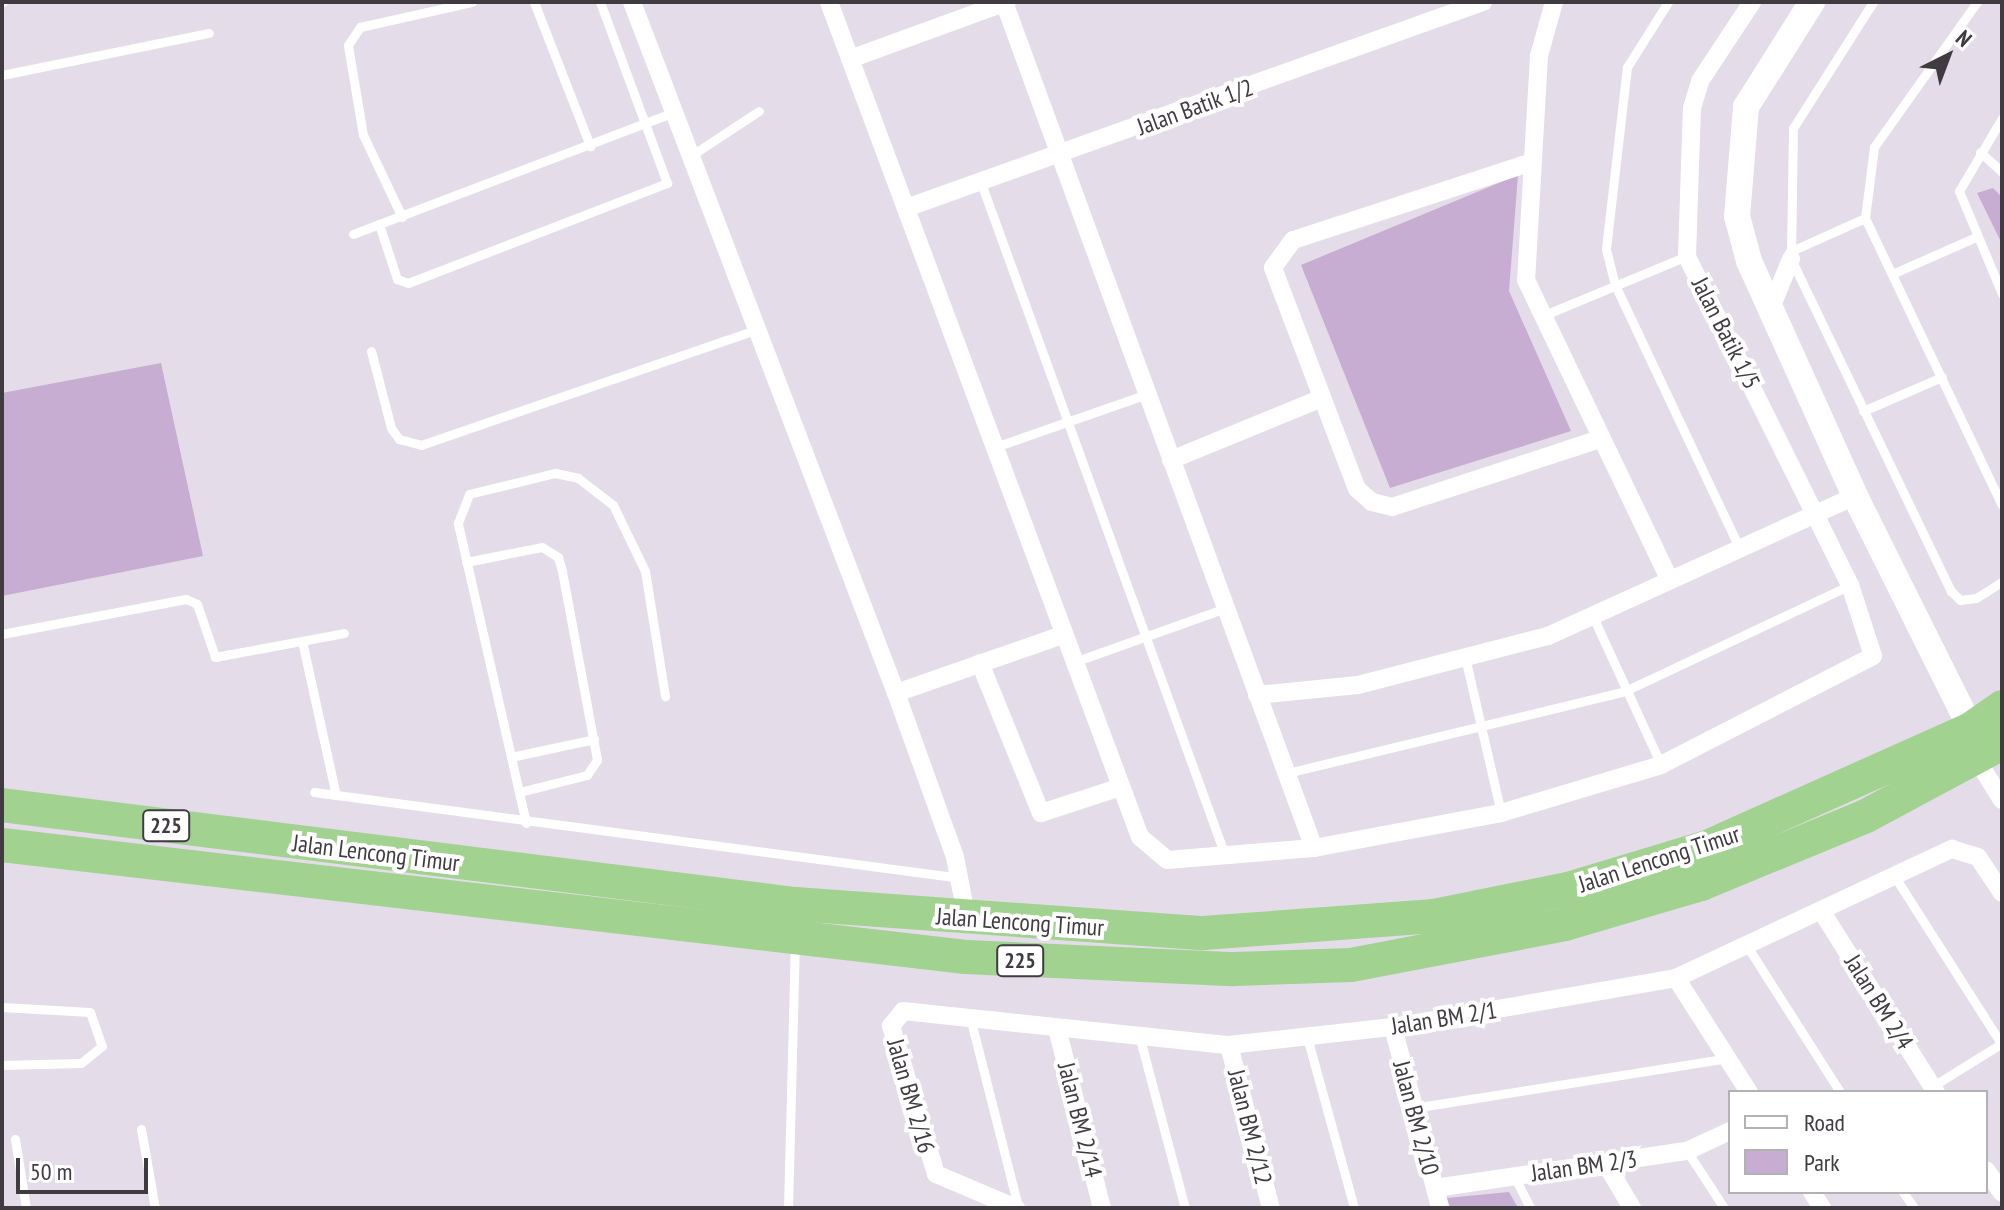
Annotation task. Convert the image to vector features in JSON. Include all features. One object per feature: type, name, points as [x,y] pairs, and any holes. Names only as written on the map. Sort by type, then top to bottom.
[{"type":"highway","name":"Jalan Lencong Timur","points":[[2,845],[795,936],[1086,966],[1234,969],[1394,958],[1565,924],[1701,884],[1866,816],[1983,744],[2002,707]]},
{"type":"highway","name":"Jalan Lencong Timur","points":[[2,805],[967,920],[1203,933],[1434,916],[1568,889],[1705,848],[1983,744]]},
{"type":"street","points":[[632,2],[896,693],[961,878],[967,920]]},
{"type":"street","points":[[829,2],[1063,635],[1121,787],[1153,853],[1167,860],[1226,858],[1314,848],[1501,813],[1661,765]]},
{"type":"street","points":[[850,59],[1005,2],[1314,848]]},
{"type":"street","name":"Jalan Batik 1/2","points":[[906,208],[1061,156],[1483,2]]},
{"type":"street","points":[[1554,2],[1539,56],[1526,280],[1539,317],[1597,440],[1670,580]]},
{"type":"street","points":[[1812,2],[1746,107],[1737,216],[1771,308],[1855,496],[1983,744],[2002,800]]},
{"type":"street","name":"Jalan Batik 1/5","points":[[1661,765],[1873,656],[1850,585],[1687,256],[1692,108],[1700,81],[1750,3]]},
{"type":"street","points":[[1532,162],[1293,240],[1279,252],[1273,268],[1320,399],[1357,489],[1392,507],[1597,440]]},
{"type":"street","points":[[1771,308],[1790,256]]},
{"type":"street","points":[[1171,460],[1320,399]]},
{"type":"street","points":[[1257,695],[1358,685],[1594,619],[1739,547],[1855,496]]},
{"type":"street","points":[[896,693],[1063,635]]},
{"type":"street","points":[[980,663],[1041,813],[1121,787]]},
{"type":"street","name":"Jalan BM 2/1","points":[[894,1017],[903,1011],[1058,1032],[1229,1045],[1307,1037],[1393,1027],[1676,978],[1895,877],[1967,849],[2002,893]]},
{"type":"street","name":"Jalan BM 2/4","points":[[1822,912],[1934,1089]]},
{"type":"street","points":[[1676,978],[1748,1090]]},
{"type":"street","name":"Jalan BM 2/16","points":[[894,1017],[891,1026],[936,1174],[1017,1208]]},
{"type":"street","name":"Jalan BM 2/10","points":[[1393,1027],[1440,1208]]},
{"type":"street","name":"Jalan BM 2/14","points":[[1058,1032],[1102,1208]]},
{"type":"street","name":"Jalan BM 2/12","points":[[1229,1045],[1271,1208]]},
{"type":"street","name":"Jalan BM 2/3","points":[[1435,1188],[1687,1151],[1728,1132]]},
{"type":"street","points":[[1606,1164],[1632,1208]]},
{"type":"street","points":[[1988,1173],[2002,1193]]},
{"type":"lane","points":[[402,217],[363,135],[348,45],[360,27],[472,2]]},
{"type":"lane","points":[[534,2],[590,146]]},
{"type":"lane","points":[[379,224],[397,279],[429,276],[662,187],[669,177],[600,2]]},
{"type":"lane","points":[[1668,2],[1635,51],[1623,85],[1607,233],[1615,285],[1739,547]]},
{"type":"lane","points":[[1873,2],[1793,128],[1790,256],[1951,591],[1960,600],[1976,598],[2002,582]]},
{"type":"lane","points":[[1977,2],[1874,147],[1865,218],[2002,505]]},
{"type":"lane","points":[[2,75],[209,33]]},
{"type":"lane","points":[[692,155],[759,111]]},
{"type":"lane","points":[[353,234],[674,112]]},
{"type":"lane","points":[[2002,118],[1959,191],[2002,294]]},
{"type":"lane","points":[[1980,152],[2002,172]]},
{"type":"lane","points":[[981,183],[1066,423],[1149,634],[1226,858]]},
{"type":"lane","points":[[1790,256],[1865,218]]},
{"type":"lane","points":[[1892,274],[1976,237]]},
{"type":"lane","points":[[1539,317],[1687,256]]},
{"type":"lane","points":[[371,351],[391,428],[399,439],[421,445],[757,329]]},
{"type":"lane","points":[[1863,411],[1942,377]]},
{"type":"lane","points":[[994,448],[1147,394]]},
{"type":"lane","points":[[526,823],[466,562],[458,510],[469,494],[555,473],[593,487],[630,533],[645,571],[665,696]]},
{"type":"lane","points":[[466,562],[542,547],[558,557],[597,760],[587,775],[520,792]]},
{"type":"lane","points":[[1286,773],[1480,730],[1625,691],[1850,585]]},
{"type":"lane","points":[[2,634],[186,599],[197,604],[215,657],[344,633]]},
{"type":"lane","points":[[1074,662],[1226,608]]},
{"type":"lane","points":[[1594,619],[1661,765]]},
{"type":"lane","points":[[302,641],[336,795]]},
{"type":"lane","points":[[1465,657],[1501,813]]},
{"type":"lane","points":[[511,757],[594,739]]},
{"type":"lane","points":[[314,792],[526,823],[961,878]]},
{"type":"lane","points":[[1895,877],[2002,1044],[1934,1089]]},
{"type":"lane","points":[[788,1208],[795,936]]},
{"type":"lane","points":[[1747,946],[1839,1090]]},
{"type":"lane","points":[[2,1007],[90,1012],[102,1046],[81,1063],[2,1065]]},
{"type":"lane","points":[[971,1021],[1017,1208]]},
{"type":"lane","points":[[1307,1037],[1354,1208]]},
{"type":"lane","points":[[1140,1039],[1185,1208]]},
{"type":"lane","points":[[1413,1108],[1728,1058]]},
{"type":"lane","points":[[141,1129],[155,1208]]},
{"type":"lane","points":[[15,1139],[26,1208]]},
{"type":"lane","points":[[1687,1151],[1724,1208]]},
{"type":"lane","points":[[1514,1176],[1530,1208]]},
{"type":"green space","points":[[1518,175],[1509,291],[1571,431],[1390,488],[1301,265]]},
{"type":"green space","points":[[1993,188],[2002,197],[2002,244],[1977,193]]},
{"type":"green space","points":[[161,363],[203,556],[2,596],[2,393]]},
{"type":"green space","points":[[1509,1192],[1518,1208],[1450,1208],[1447,1198]]}]
